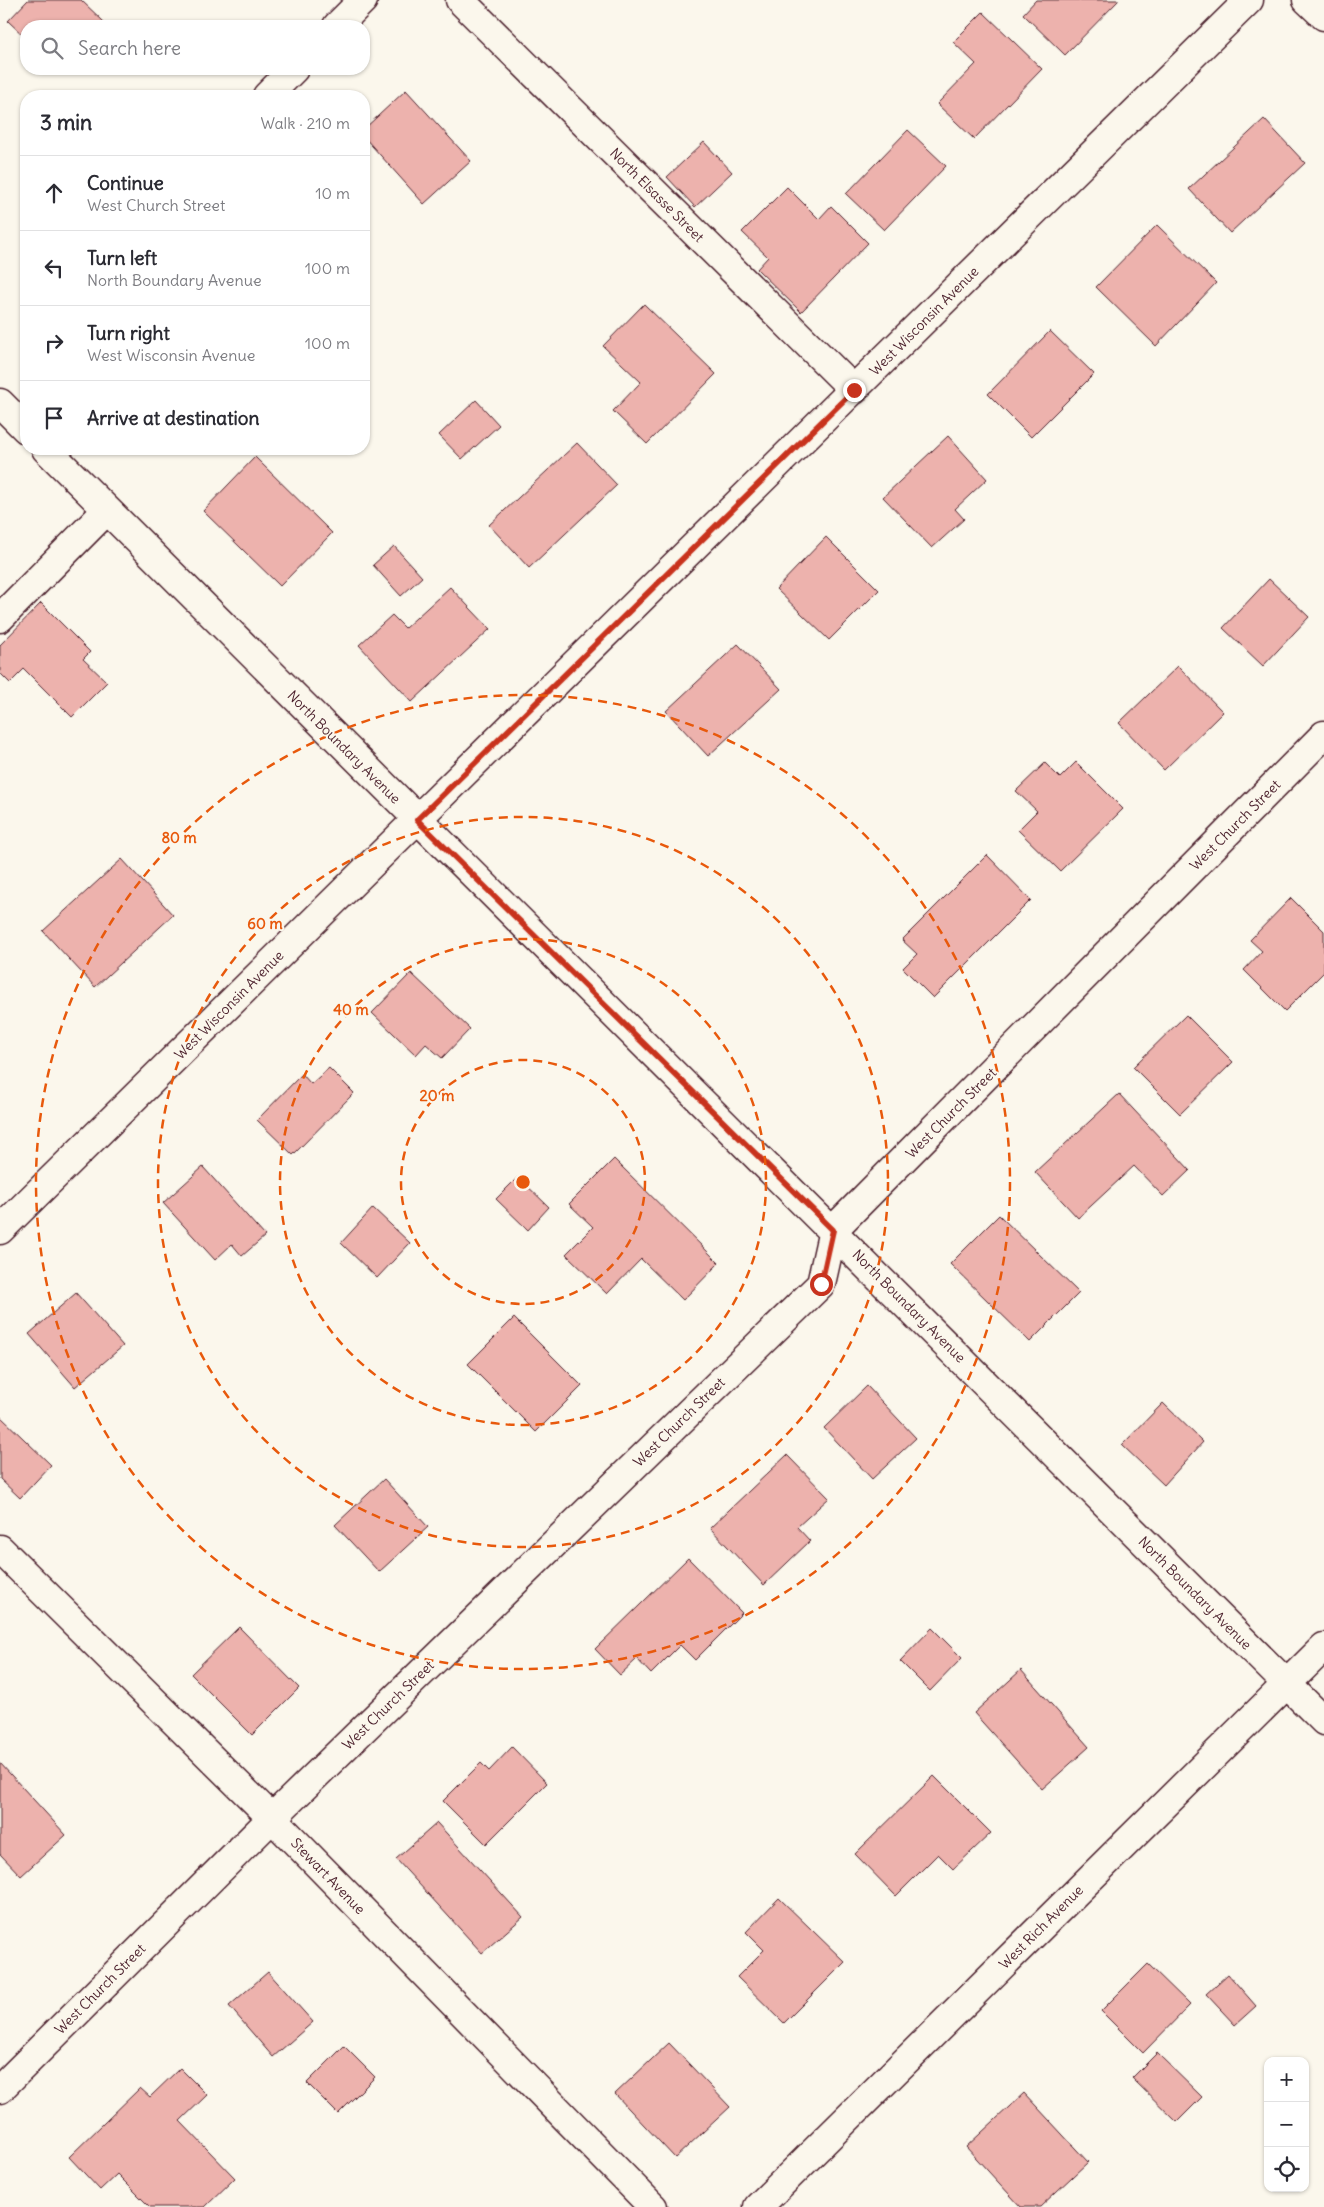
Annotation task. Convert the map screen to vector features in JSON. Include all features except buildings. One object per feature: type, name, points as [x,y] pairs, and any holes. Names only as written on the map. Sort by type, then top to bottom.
[{"type":"street","points":[[342,20],[363,0]]},
{"type":"street","name":"North Elsasse Street","points":[[460,0],[854,390]]},
{"type":"street","name":"West Wisconsin Avenue","points":[[0,1230],[1248,0]]},
{"type":"street","points":[[1307,0],[1324,16]]},
{"type":"street","points":[[273,90],[288,75]]},
{"type":"street","points":[[0,403],[20,423]]},
{"type":"street","name":"North Boundary Avenue","points":[[52,455],[417,820],[833,1230],[1324,1721]]},
{"type":"street","points":[[0,618],[107,510]]},
{"type":"street","name":"West Church Street","points":[[0,2089],[272,1818],[821,1284],[833,1230],[1324,735]]},
{"type":"street","name":"Stewart Avenue","points":[[0,1549],[272,1818],[653,2207]]},
{"type":"street","name":"West Rich Avenue","points":[[758,2207],[1324,1647]]},
{"type":"route","points":[[821,1284],[833,1230],[417,820],[854,390]]}]
